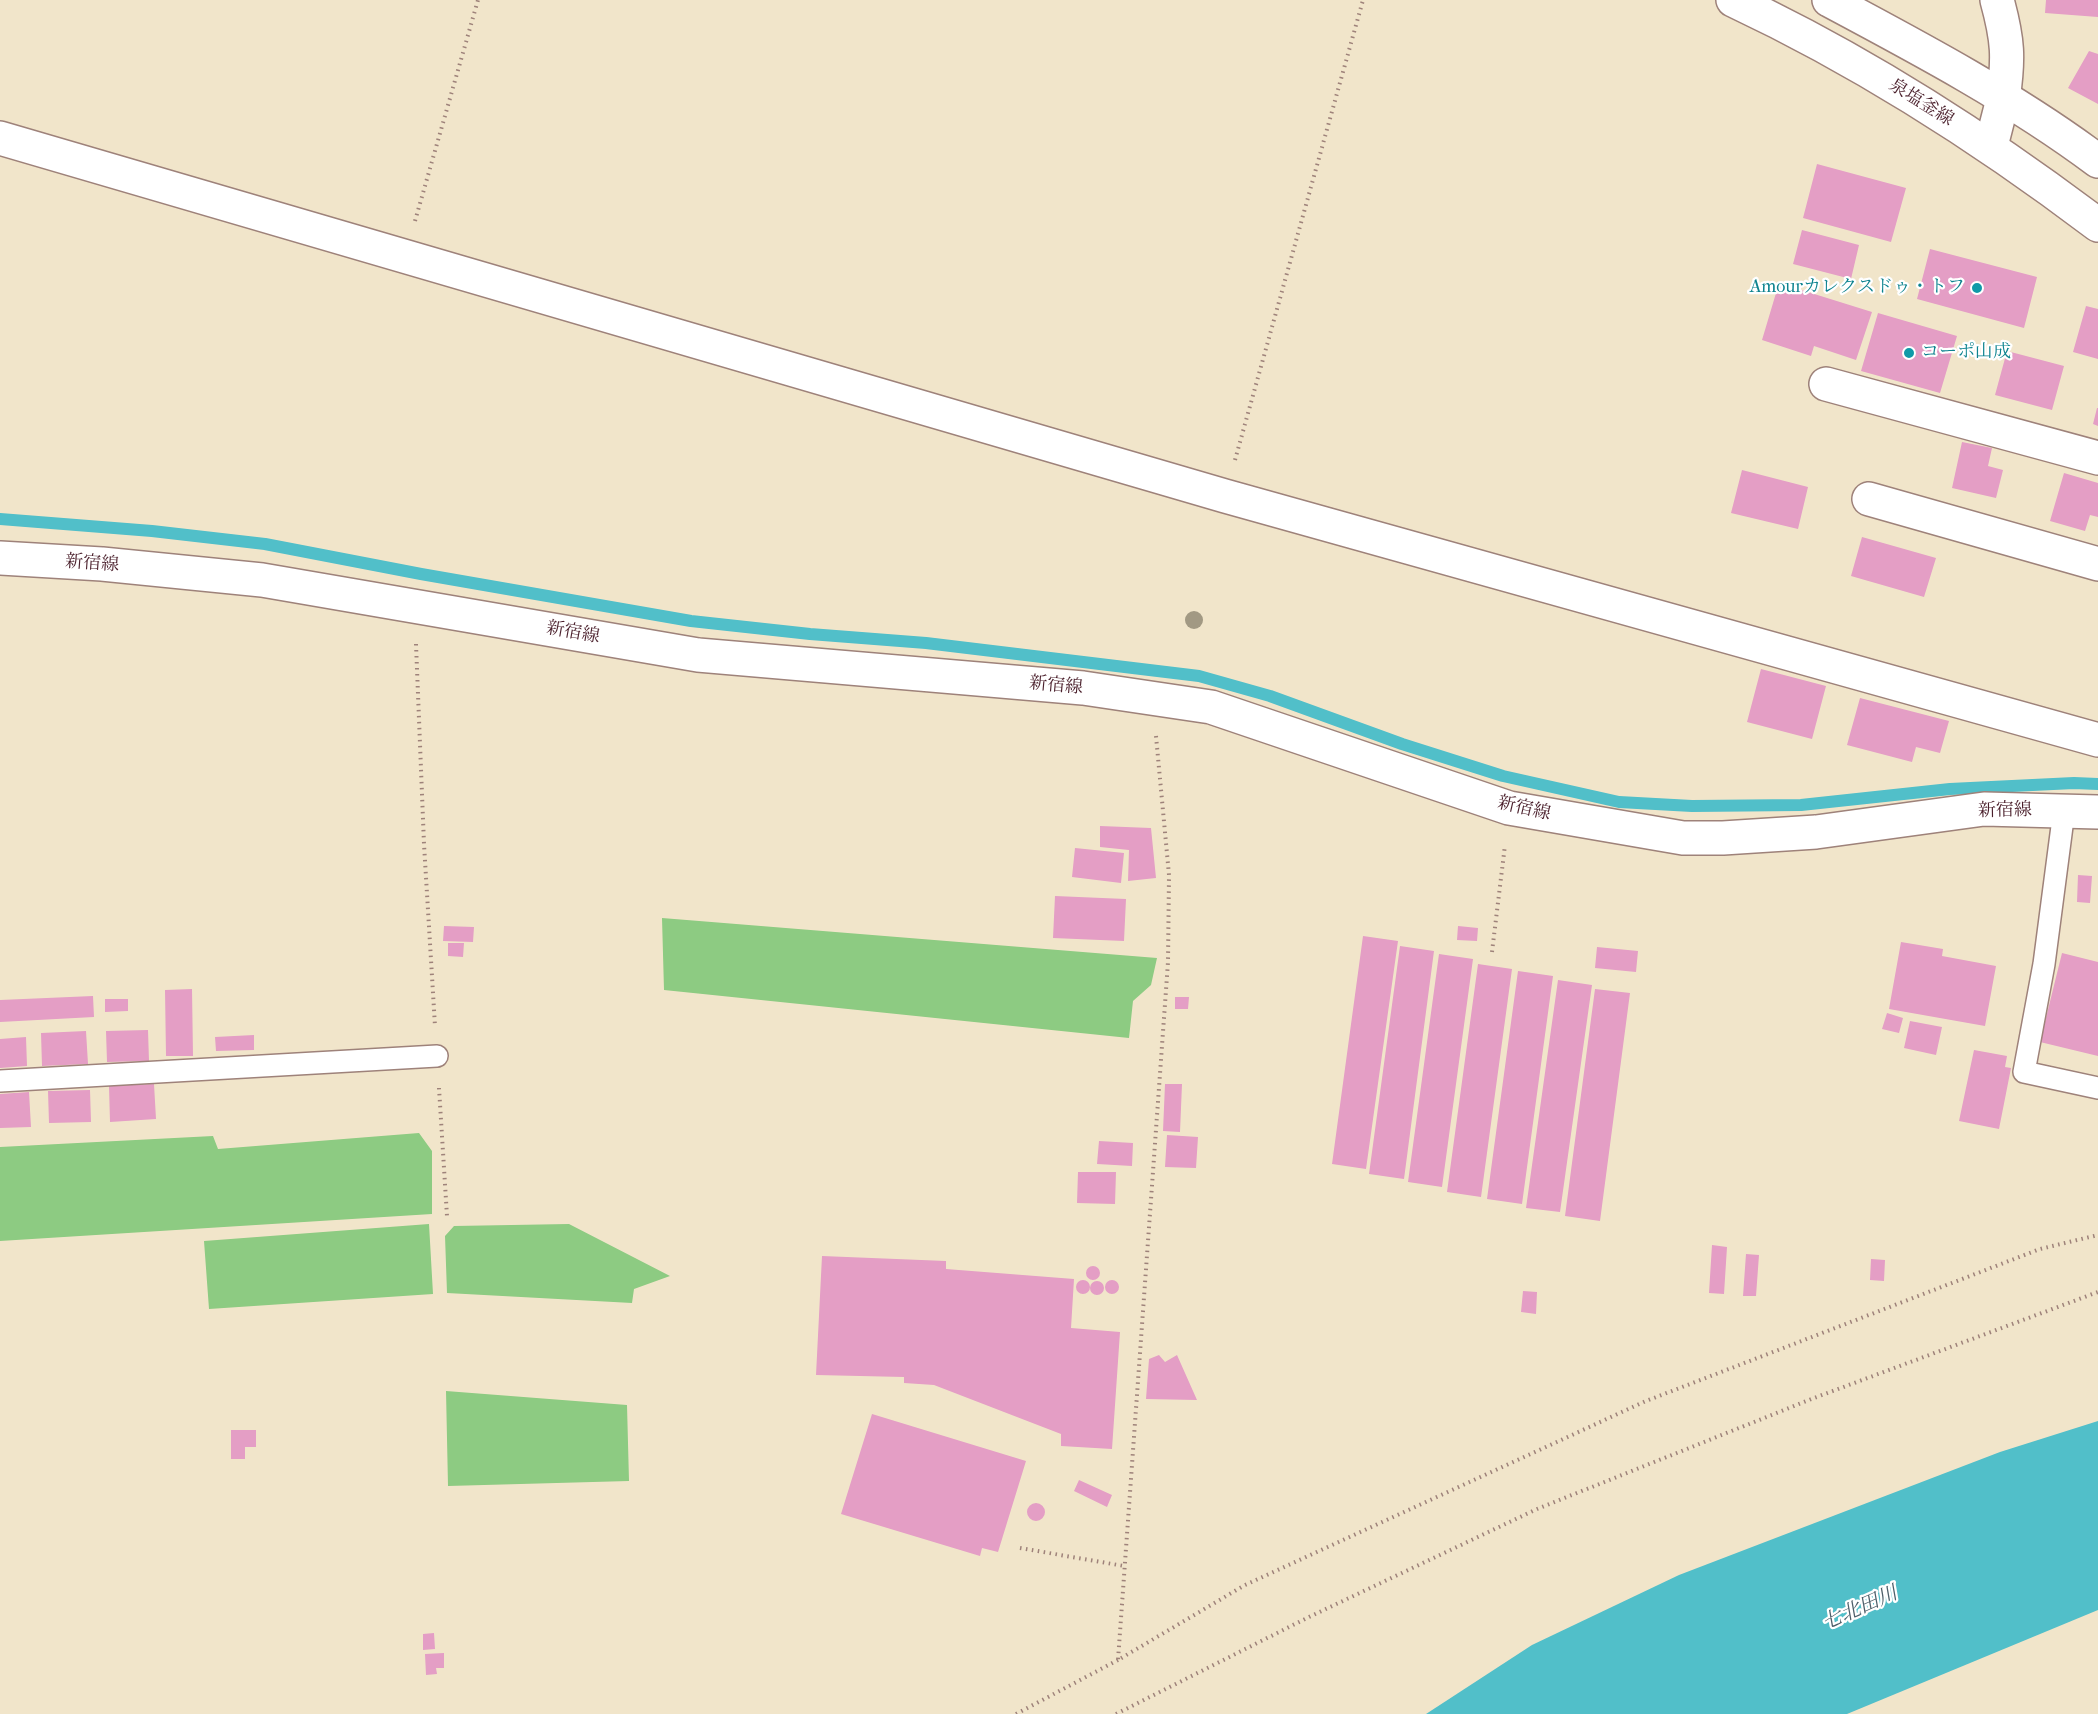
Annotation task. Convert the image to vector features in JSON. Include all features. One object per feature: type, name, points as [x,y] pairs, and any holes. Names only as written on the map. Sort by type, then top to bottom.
[{"type":"street","name":"泉塩釜線","points":[[1733,0],[1840,53],[1991,146],[2098,225]]},
{"type":"street","points":[[1829,0],[1931,54],[2052,127],[2098,161]]},
{"type":"street","points":[[1991,146],[2003,99],[2009,62],[2003,9]]},
{"type":"street","points":[[0,138],[1225,496],[2098,740]]},
{"type":"street","points":[[1826,384],[2098,458]]},
{"type":"street","points":[[1869,499],[2098,564]]},
{"type":"street","name":"新宿線","points":[[0,558],[262,580],[698,655],[1083,688],[1210,707],[1509,808],[1683,838],[1723,838],[1816,832],[1984,809],[2098,812]]},
{"type":"lane","points":[[2064,811],[2044,964],[2024,1072],[2098,1089]]},
{"type":"lane","points":[[0,1081],[437,1056]]},
{"type":"path","points":[[405,256],[478,0]]},
{"type":"path","points":[[1225,496],[1363,0]]},
{"type":"path","points":[[414,605],[424,844],[447,1216]]},
{"type":"path","points":[[1118,1660],[1168,962],[1169,875],[1153,699]]},
{"type":"path","points":[[1491,952],[1509,808]]},
{"type":"path","points":[[1016,1714],[1118,1660],[1245,1585],[1646,1401],[2040,1249],[2098,1235]]},
{"type":"path","points":[[1116,1714],[1309,1617],[1538,1509],[1814,1398],[2098,1292]]},
{"type":"path","points":[[1020,1548],[1124,1566]]},
{"type":"green space","points":[[662,918],[1157,958],[1151,985],[1133,1001],[1129,1038],[664,990]]},
{"type":"green space","points":[[419,1133],[432,1151],[432,1214],[0,1241],[0,1147],[213,1136],[218,1149]]},
{"type":"green space","points":[[429,1224],[433,1294],[209,1309],[204,1241]]},
{"type":"green space","points":[[569,1224],[670,1276],[634,1289],[632,1303],[447,1293],[445,1236],[454,1226]]},
{"type":"green space","points":[[446,1391],[627,1405],[629,1481],[448,1486]]},
{"type":"water","name":"七北田川","points":[[2098,1421],[2098,1610],[1847,1714],[1426,1714],[1532,1645],[1679,1575],[2000,1452]]},
{"type":"building","points":[[2046,0],[2098,0],[2098,17],[2045,13]]},
{"type":"building","points":[[2089,51],[2098,54],[2098,104],[2068,88]]},
{"type":"building","points":[[1817,164],[1906,188],[1891,242],[1803,218]]},
{"type":"building","points":[[1802,230],[1859,245],[1851,279],[1793,264]]},
{"type":"building","name":"Amourカレクスドゥ・トフ","points":[[1930,249],[2037,277],[2024,328],[1917,299]]},
{"type":"building","points":[[1779,283],[1872,312],[1856,360],[1814,346],[1811,356],[1762,340]]},
{"type":"building","points":[[2086,306],[2098,309],[2098,359],[2073,352]]},
{"type":"building","name":"コーポ山成","points":[[1878,313],[1957,336],[1940,393],[1861,371]]},
{"type":"building","points":[[2007,351],[2064,366],[2052,410],[1995,395]]},
{"type":"building","points":[[2098,408],[2098,426],[2093,424]]},
{"type":"building","points":[[1962,442],[1992,448],[1988,466],[2003,470],[1996,498],[1952,488]]},
{"type":"building","points":[[1742,470],[1808,487],[1798,529],[1731,513]]},
{"type":"building","points":[[2064,473],[2098,483],[2098,517],[2090,515],[2085,531],[2050,521]]},
{"type":"building","points":[[1862,537],[1936,558],[1924,597],[1851,576]]},
{"type":"building","points":[[1761,669],[1826,686],[1812,739],[1747,722]]},
{"type":"building","points":[[1860,698],[1949,721],[1940,753],[1916,747],[1912,762],[1847,745]]},
{"type":"building","points":[[1100,826],[1151,828],[1156,878],[1128,881],[1129,850],[1100,847]]},
{"type":"building","points":[[1075,848],[1124,853],[1121,883],[1072,877]]},
{"type":"building","points":[[2078,875],[2092,876],[2090,903],[2077,902]]},
{"type":"building","points":[[1055,896],[1126,899],[1124,941],[1053,938]]},
{"type":"building","points":[[444,926],[474,927],[473,942],[443,941]]},
{"type":"building","points":[[1458,926],[1478,928],[1477,941],[1457,940]]},
{"type":"building","points":[[1363,936],[1398,941],[1366,1169],[1332,1164]]},
{"type":"building","points":[[1901,942],[1943,949],[1942,956],[1996,966],[1985,1026],[1889,1009]]},
{"type":"building","points":[[448,943],[464,943],[463,957],[448,956]]},
{"type":"building","points":[[1400,946],[1434,951],[1404,1179],[1369,1174]]},
{"type":"building","points":[[1597,947],[1638,951],[1636,972],[1595,968]]},
{"type":"building","points":[[2062,953],[2098,962],[2098,1056],[2040,1042]]},
{"type":"building","points":[[1439,954],[1473,959],[1442,1187],[1408,1182]]},
{"type":"building","points":[[1478,964],[1512,969],[1481,1197],[1447,1192]]},
{"type":"building","points":[[1518,971],[1553,976],[1522,1204],[1487,1199]]},
{"type":"building","points":[[1558,980],[1592,985],[1560,1212],[1526,1208]]},
{"type":"building","points":[[192,989],[193,1056],[166,1056],[165,990]]},
{"type":"building","points":[[1595,989],[1630,993],[1600,1221],[1565,1216]]},
{"type":"building","points":[[93,996],[94,1017],[0,1022],[0,1000]]},
{"type":"building","points":[[1175,997],[1189,997],[1188,1009],[1175,1009]]},
{"type":"building","points":[[105,999],[128,999],[128,1011],[105,1012]]},
{"type":"building","points":[[1887,1013],[1903,1018],[1899,1033],[1882,1029]]},
{"type":"building","points":[[1910,1021],[1942,1027],[1936,1055],[1904,1048]]},
{"type":"building","points":[[148,1030],[149,1061],[107,1062],[106,1031]]},
{"type":"building","points":[[86,1031],[88,1064],[42,1066],[41,1033]]},
{"type":"building","points":[[254,1035],[254,1050],[216,1051],[215,1037]]},
{"type":"building","points":[[26,1037],[27,1066],[0,1068],[0,1039]]},
{"type":"building","points":[[1974,1050],[2007,1056],[2005,1067],[2011,1068],[1999,1129],[1959,1121]]},
{"type":"building","points":[[154,1084],[156,1119],[110,1122],[109,1086]]},
{"type":"building","points":[[1165,1084],[1182,1084],[1180,1132],[1163,1131]]},
{"type":"building","points":[[90,1090],[91,1122],[49,1123],[48,1091]]},
{"type":"building","points":[[29,1092],[31,1127],[0,1128],[0,1094]]},
{"type":"building","points":[[1167,1135],[1198,1137],[1196,1168],[1165,1167]]},
{"type":"building","points":[[1099,1141],[1133,1143],[1132,1166],[1097,1164]]},
{"type":"building","points":[[1078,1172],[1116,1172],[1115,1204],[1077,1203]]},
{"type":"building","points":[[1712,1245],[1727,1247],[1724,1294],[1709,1293]]},
{"type":"building","points":[[1746,1254],[1759,1255],[1756,1296],[1743,1296]]},
{"type":"building","points":[[822,1256],[946,1261],[946,1269],[1074,1279],[1071,1328],[1120,1332],[1112,1449],[1061,1446],[1061,1434],[934,1385],[904,1383],[904,1377],[816,1375]]},
{"type":"building","points":[[1871,1259],[1885,1260],[1884,1281],[1870,1280]]},
{"type":"building","points":[[1093,1266],[1098,1268],[1100,1273],[1098,1278],[1093,1280],[1088,1278],[1086,1273],[1088,1268]]},
{"type":"building","points":[[1083,1280],[1088,1282],[1090,1287],[1088,1292],[1083,1294],[1078,1292],[1076,1287],[1078,1282]]},
{"type":"building","points":[[1112,1280],[1117,1282],[1119,1287],[1117,1292],[1112,1294],[1107,1292],[1105,1287],[1107,1282]]},
{"type":"building","points":[[1097,1281],[1102,1283],[1104,1288],[1102,1293],[1097,1295],[1092,1293],[1090,1288],[1092,1283]]},
{"type":"building","points":[[1523,1291],[1537,1292],[1536,1314],[1521,1312]]},
{"type":"building","points":[[1159,1355],[1165,1362],[1177,1355],[1197,1400],[1146,1399],[1149,1359]]},
{"type":"building","points":[[872,1414],[1026,1461],[998,1552],[982,1548],[980,1556],[841,1514]]},
{"type":"building","points":[[231,1430],[256,1430],[256,1447],[245,1447],[245,1459],[231,1459]]},
{"type":"building","points":[[1079,1480],[1112,1495],[1107,1507],[1074,1491]]},
{"type":"building","points":[[1036,1503],[1042,1506],[1045,1512],[1042,1518],[1036,1521],[1030,1518],[1027,1512],[1030,1506]]},
{"type":"building","points":[[434,1633],[435,1649],[423,1650],[423,1634]]},
{"type":"building","points":[[444,1653],[444,1668],[436,1668],[437,1674],[426,1675],[425,1654]]},
{"type":"waterway","points":[[0,519],[152,531],[265,544],[691,621],[810,634],[926,643],[1199,676],[1270,696],[1402,744],[1503,776],[1619,802],[1692,806],[1801,805],[1950,789],[2074,783],[2098,784]]},
{"type":"place","name":"Amourカレクスドゥ・トフ","points":[[1977,288]]},
{"type":"place","name":"コーポ山成","points":[[1909,353]]}]
